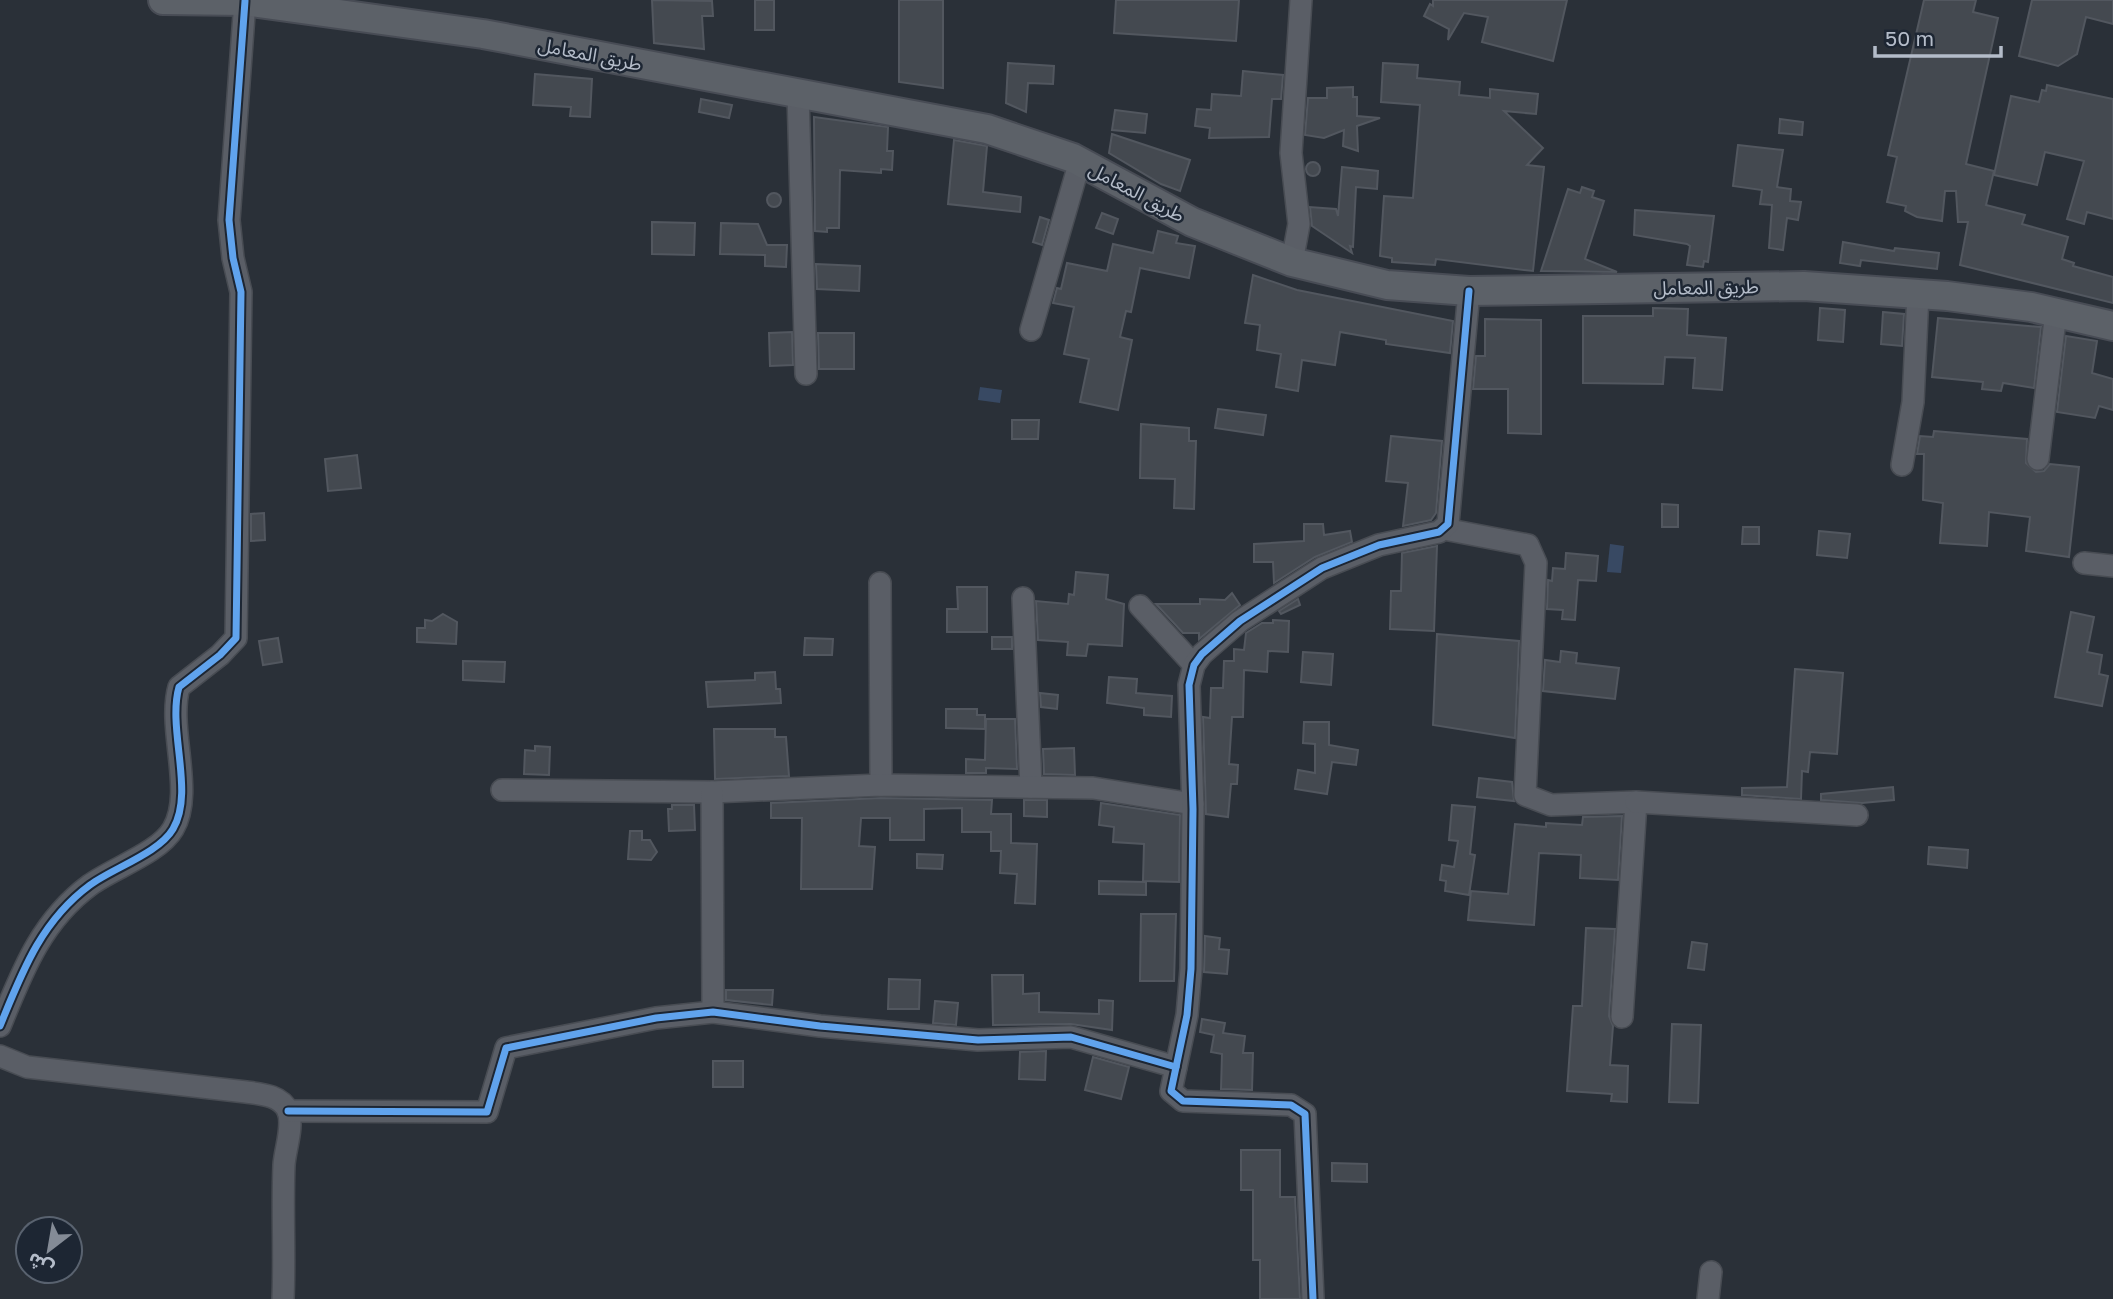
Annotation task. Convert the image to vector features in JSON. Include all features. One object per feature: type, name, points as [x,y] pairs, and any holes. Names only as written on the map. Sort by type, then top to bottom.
[{"type":"main road","name":"طريق المعامل","points":[[163,0],[245,1],[483,34],[986,129],[1080,161],[1192,222],[1292,262],[1387,285],[1469,290],[1804,286],[1918,294],[2056,312],[2113,326]]},
{"type":"street","points":[[1292,262],[1299,224],[1291,153],[1301,0]]},
{"type":"street","points":[[0,1026],[28,958],[51,921],[91,884],[155,846],[174,828],[181,795],[176,733],[179,687],[230,647],[236,638],[242,292],[233,258],[229,220],[245,1]]},
{"type":"street","points":[[798,94],[806,373]]},
{"type":"street","points":[[1031,330],[1080,161]]},
{"type":"street","points":[[1444,529],[1451,514],[1469,290]]},
{"type":"street","points":[[1902,465],[1913,402],[1918,294]]},
{"type":"street","points":[[2038,459],[2056,312]]},
{"type":"street","points":[[1313,1299],[1305,1114],[1292,1105],[1183,1101],[1171,1091],[1187,1015],[1191,969],[1193,804],[1189,685],[1194,665],[1202,654],[1240,621],[1322,568],[1379,545],[1444,529],[1528,545],[1536,564],[1525,795],[1551,805],[1636,802],[1857,815]]},
{"type":"street","points":[[2084,562],[2113,566]]},
{"type":"street","points":[[880,583],[881,785]]},
{"type":"street","points":[[1023,598],[1031,787]]},
{"type":"street","points":[[1140,606],[1194,665]]},
{"type":"street","points":[[502,790],[712,792],[881,785],[1093,788],[1193,804]]},
{"type":"street","points":[[712,792],[713,1012]]},
{"type":"street","points":[[1622,1017],[1636,802]]},
{"type":"street","points":[[288,1111],[487,1112],[506,1048],[656,1018],[713,1012],[820,1026],[978,1040],[1071,1037],[1176,1067]]},
{"type":"street","points":[[0,1056],[27,1067],[267,1095],[280,1101],[288,1111],[283,1299]]},
{"type":"street","points":[[1708,1299],[1711,1272]]},
{"type":"water","points":[[980,387],[1002,390],[1000,403],[978,400]]},
{"type":"water","points":[[1610,544],[1624,546],[1621,573],[1607,572]]},
{"type":"building","points":[[652,0],[712,1],[713,16],[702,16],[704,49],[654,43]]},
{"type":"building","points":[[755,0],[774,0],[774,30],[755,30]]},
{"type":"building","points":[[899,0],[943,0],[943,88],[899,82]]},
{"type":"building","points":[[1116,0],[1239,0],[1236,41],[1114,33]]},
{"type":"building","points":[[1433,0],[1567,0],[1553,61],[1482,42],[1488,17],[1464,13],[1448,40],[1449,29],[1424,16],[1430,4],[1433,6]]},
{"type":"building","points":[[1924,0],[1976,0],[1973,12],[1998,18],[1966,164],[1994,171],[1986,205],[2025,215],[2022,224],[2068,237],[2062,259],[2074,263],[2073,266],[2113,277],[2113,303],[1960,265],[1968,222],[1958,222],[1956,191],[1945,191],[1942,221],[1917,217],[1905,211],[1906,206],[1887,202],[1897,157],[1888,155]]},
{"type":"building","points":[[2032,0],[2113,0],[2113,24],[2086,17],[2077,54],[2058,66],[2019,56]]},
{"type":"building","points":[[1008,63],[1054,66],[1053,84],[1028,83],[1026,112],[1006,103]]},
{"type":"building","points":[[1383,63],[1418,65],[1417,78],[1460,82],[1459,95],[1490,98],[1490,89],[1538,94],[1536,114],[1504,111],[1543,148],[1527,165],[1544,167],[1533,271],[1436,259],[1435,265],[1392,262],[1392,258],[1380,256],[1384,196],[1413,198],[1420,105],[1381,102]]},
{"type":"building","points":[[1243,71],[1283,75],[1281,99],[1272,99],[1269,137],[1209,138],[1210,128],[1195,126],[1197,109],[1211,110],[1212,94],[1241,96]]},
{"type":"building","points":[[535,74],[592,79],[590,117],[570,116],[571,107],[533,105]]},
{"type":"building","points":[[2047,85],[2113,99],[2113,219],[2087,212],[2084,224],[2067,219],[2084,161],[2045,152],[2037,185],[1994,175],[2011,96],[2039,102],[2042,90],[2046,91]]},
{"type":"building","points":[[1353,87],[1353,97],[1357,97],[1357,116],[1380,118],[1357,126],[1358,151],[1343,146],[1344,130],[1324,138],[1305,135],[1308,98],[1327,98],[1327,88]]},
{"type":"building","points":[[701,99],[732,105],[729,118],[699,112]]},
{"type":"building","points":[[1115,110],[1147,114],[1145,133],[1112,130]]},
{"type":"building","points":[[814,117],[888,127],[887,151],[893,151],[892,170],[881,169],[881,173],[840,170],[839,228],[827,228],[827,232],[815,231]]},
{"type":"building","points":[[1780,119],[1803,122],[1802,135],[1779,133]]},
{"type":"building","points":[[1112,134],[1190,160],[1180,191],[1161,184],[1109,153]]},
{"type":"building","points":[[954,140],[987,146],[983,192],[1021,197],[1020,212],[948,204]]},
{"type":"building","points":[[1738,145],[1783,150],[1777,187],[1791,189],[1790,201],[1801,202],[1798,220],[1787,218],[1783,250],[1769,248],[1772,205],[1760,204],[1762,190],[1733,186]]},
{"type":"building","points":[[1313,162],[1318,164],[1318,174],[1313,176],[1308,174],[1306,169],[1308,164]]},
{"type":"building","points":[[1342,167],[1378,171],[1377,189],[1356,187],[1353,247],[1350,246],[1352,253],[1312,226],[1310,207],[1336,209],[1338,216]]},
{"type":"building","points":[[1582,187],[1594,191],[1592,197],[1604,201],[1585,259],[1617,272],[1541,271],[1568,189],[1580,193]]},
{"type":"building","points":[[771,193],[777,193],[781,200],[777,207],[771,207],[767,203],[767,197]]},
{"type":"building","points":[[1635,210],[1714,216],[1708,262],[1704,261],[1703,267],[1687,265],[1690,246],[1687,244],[1634,235]]},
{"type":"building","points":[[1102,213],[1118,219],[1113,234],[1096,228]]},
{"type":"building","points":[[1040,217],[1049,220],[1042,245],[1033,242]]},
{"type":"building","points":[[652,222],[695,223],[694,255],[652,254]]},
{"type":"building","points":[[721,223],[758,224],[767,245],[787,245],[786,267],[765,266],[765,255],[720,254]]},
{"type":"building","points":[[1158,231],[1178,236],[1176,243],[1195,246],[1189,278],[1140,268],[1131,312],[1126,311],[1120,337],[1132,340],[1118,410],[1080,402],[1089,359],[1064,354],[1074,307],[1053,303],[1057,288],[1061,289],[1067,263],[1107,271],[1113,244],[1153,253]]},
{"type":"building","points":[[1843,242],[1894,251],[1895,248],[1939,253],[1937,269],[1861,260],[1860,266],[1840,263]]},
{"type":"building","points":[[816,264],[860,266],[859,291],[817,289]]},
{"type":"building","points":[[1253,275],[1297,290],[1453,321],[1450,353],[1386,344],[1386,340],[1340,332],[1335,365],[1302,360],[1298,391],[1276,387],[1281,354],[1257,350],[1260,325],[1245,323]]},
{"type":"building","points":[[1653,308],[1688,309],[1687,335],[1726,338],[1722,390],[1693,388],[1695,358],[1665,357],[1663,384],[1583,383],[1583,316],[1653,316]]},
{"type":"building","points":[[1820,308],[1845,310],[1843,342],[1818,340]]},
{"type":"building","points":[[1883,312],[1904,314],[1902,346],[1881,344]]},
{"type":"building","points":[[1938,318],[2041,327],[2034,388],[2003,383],[2001,391],[1982,389],[1983,382],[1932,377]]},
{"type":"building","points":[[1485,319],[1541,320],[1541,434],[1508,433],[1508,389],[1473,389],[1476,356],[1485,356]]},
{"type":"building","points":[[792,332],[793,365],[770,366],[769,333]]},
{"type":"building","points":[[818,333],[854,333],[854,369],[819,369]]},
{"type":"building","points":[[2066,336],[2097,341],[2092,373],[2113,379],[2113,410],[2099,406],[2095,418],[2057,412]]},
{"type":"building","points":[[1218,409],[1266,415],[1263,435],[1215,428]]},
{"type":"building","points":[[1012,420],[1039,420],[1038,439],[1012,439]]},
{"type":"building","points":[[1141,424],[1189,428],[1189,441],[1196,441],[1194,509],[1174,508],[1175,479],[1140,478]]},
{"type":"building","points":[[1934,431],[2027,439],[2026,463],[2036,472],[2044,471],[2050,464],[2079,467],[2069,557],[2026,551],[2030,517],[1989,512],[1987,546],[1940,543],[1943,503],[1923,500],[1924,454],[1917,454],[1920,436],[1933,437]]},
{"type":"building","points":[[1391,436],[1442,441],[1436,513],[1431,520],[1403,526],[1408,483],[1386,481]]},
{"type":"building","points":[[357,455],[361,488],[328,491],[325,459]]},
{"type":"building","points":[[1662,504],[1678,505],[1678,527],[1662,527]]},
{"type":"building","points":[[264,513],[265,540],[251,541],[251,514]]},
{"type":"building","points":[[1304,524],[1323,524],[1324,535],[1350,531],[1352,542],[1315,557],[1274,583],[1273,562],[1254,562],[1254,544],[1304,541]]},
{"type":"building","points":[[1743,527],[1759,527],[1759,544],[1742,544]]},
{"type":"building","points":[[1819,531],[1850,534],[1847,558],[1817,555]]},
{"type":"building","points":[[1437,546],[1434,631],[1390,629],[1391,591],[1401,591],[1402,553]]},
{"type":"building","points":[[1566,553],[1598,556],[1596,581],[1578,580],[1575,620],[1562,619],[1563,610],[1547,609],[1548,580],[1552,581],[1553,568],[1565,569]]},
{"type":"building","points":[[1076,572],[1108,575],[1106,599],[1124,604],[1122,646],[1088,644],[1086,656],[1067,655],[1068,642],[1038,640],[1036,601],[1068,604],[1069,594],[1074,595]]},
{"type":"building","points":[[957,587],[987,587],[987,632],[947,632],[947,609],[958,609]]},
{"type":"building","points":[[1232,593],[1240,605],[1199,639],[1199,633],[1183,633],[1156,604],[1200,604],[1200,599],[1225,600]]},
{"type":"building","points":[[1298,599],[1300,605],[1281,614],[1279,611]]},
{"type":"building","points":[[2071,612],[2094,617],[2087,652],[2102,655],[2099,674],[2108,676],[2102,706],[2055,697]]},
{"type":"building","points":[[443,614],[457,622],[456,644],[417,642],[417,628],[425,628],[425,620],[432,621]]},
{"type":"building","points":[[1273,620],[1289,621],[1288,652],[1268,651],[1267,672],[1244,670],[1243,717],[1232,717],[1229,764],[1238,765],[1237,784],[1231,784],[1228,817],[1206,814],[1203,717],[1210,718],[1211,688],[1223,688],[1224,661],[1234,661],[1234,649],[1244,650],[1246,633],[1262,623],[1273,623]]},
{"type":"building","points":[[1437,634],[1519,641],[1515,738],[1433,725]]},
{"type":"building","points":[[992,637],[1012,637],[1012,649],[992,649]]},
{"type":"building","points":[[278,638],[282,662],[263,665],[259,641]]},
{"type":"building","points":[[805,638],[833,639],[832,655],[804,655]]},
{"type":"building","points":[[1561,651],[1577,653],[1576,663],[1619,668],[1615,699],[1543,691],[1545,660],[1560,662]]},
{"type":"building","points":[[1303,652],[1333,654],[1331,685],[1301,682]]},
{"type":"building","points":[[463,661],[505,662],[504,682],[463,680]]},
{"type":"building","points":[[1795,669],[1843,673],[1837,754],[1810,752],[1808,772],[1802,771],[1801,799],[1742,795],[1742,788],[1787,787]]},
{"type":"building","points":[[775,672],[776,689],[780,689],[781,703],[708,707],[706,682],[755,680],[755,673]]},
{"type":"building","points":[[1109,677],[1137,679],[1136,693],[1172,696],[1171,717],[1144,715],[1144,708],[1107,703]]},
{"type":"building","points":[[1040,693],[1058,695],[1057,709],[1041,707]]},
{"type":"building","points":[[946,709],[977,709],[977,715],[985,715],[985,729],[946,728]]},
{"type":"building","points":[[986,719],[1015,719],[1017,769],[986,768],[986,773],[966,773],[966,759],[985,760]]},
{"type":"building","points":[[1304,722],[1329,722],[1329,745],[1358,750],[1356,765],[1332,762],[1327,794],[1295,789],[1298,770],[1315,773],[1315,744],[1303,743]]},
{"type":"building","points":[[714,729],[775,729],[775,737],[786,737],[789,776],[715,779]]},
{"type":"building","points":[[535,746],[550,747],[549,775],[524,774],[525,750],[535,751]]},
{"type":"building","points":[[1074,748],[1075,775],[1044,774],[1043,749]]},
{"type":"building","points":[[1479,778],[1512,782],[1514,801],[1477,797]]},
{"type":"building","points":[[1893,787],[1894,800],[1862,803],[1821,800],[1821,794]]},
{"type":"building","points":[[881,798],[992,800],[991,814],[1011,814],[1011,843],[1037,844],[1035,904],[1015,903],[1017,874],[1000,873],[1001,851],[991,851],[991,832],[962,832],[962,808],[924,809],[924,840],[890,840],[890,818],[861,818],[859,846],[875,847],[872,889],[801,889],[802,818],[771,818],[771,803]]},
{"type":"building","points":[[1024,800],[1047,800],[1047,817],[1024,816]]},
{"type":"building","points":[[1101,803],[1180,815],[1179,882],[1143,881],[1144,844],[1113,842],[1114,827],[1099,825]]},
{"type":"building","points":[[672,805],[694,805],[695,830],[669,831],[668,809],[672,809]]},
{"type":"building","points":[[1452,805],[1475,807],[1470,854],[1475,855],[1469,895],[1445,891],[1446,881],[1440,880],[1442,865],[1454,867],[1458,841],[1449,840]]},
{"type":"building","points":[[1622,816],[1618,880],[1580,878],[1581,855],[1539,853],[1534,925],[1468,920],[1471,891],[1508,894],[1515,824],[1546,827],[1546,823],[1582,825],[1583,817]]},
{"type":"building","points":[[630,831],[642,831],[642,840],[650,840],[657,852],[651,860],[628,859]]},
{"type":"building","points":[[1929,847],[1968,850],[1967,868],[1928,864]]},
{"type":"building","points":[[917,854],[943,855],[942,869],[917,868]]},
{"type":"building","points":[[1099,881],[1146,882],[1146,895],[1099,894]]},
{"type":"building","points":[[1141,914],[1176,914],[1174,981],[1140,981]]},
{"type":"building","points":[[1586,928],[1615,929],[1609,1016],[1613,1026],[1610,1065],[1628,1066],[1627,1102],[1611,1101],[1612,1094],[1567,1091],[1573,1006],[1582,1006]]},
{"type":"building","points":[[1205,936],[1220,938],[1219,949],[1229,950],[1227,974],[1204,972]]},
{"type":"building","points":[[1692,942],[1707,944],[1704,970],[1688,968]]},
{"type":"building","points":[[992,975],[1023,975],[1023,994],[1039,993],[1039,1012],[1099,1014],[1099,1000],[1113,1001],[1112,1030],[1071,1024],[993,1025]]},
{"type":"building","points":[[889,979],[920,980],[919,1009],[888,1009]]},
{"type":"building","points":[[726,990],[773,990],[772,1005],[726,1000]]},
{"type":"building","points":[[935,1001],[958,1003],[956,1025],[933,1023]]},
{"type":"building","points":[[1202,1019],[1225,1023],[1223,1033],[1245,1036],[1243,1053],[1253,1053],[1252,1090],[1221,1089],[1222,1054],[1211,1052],[1214,1035],[1200,1032]]},
{"type":"building","points":[[1672,1024],[1701,1025],[1698,1103],[1669,1102]]},
{"type":"building","points":[[1046,1051],[1045,1080],[1019,1079],[1020,1052]]},
{"type":"building","points":[[1093,1057],[1129,1067],[1121,1099],[1085,1090]]},
{"type":"building","points":[[713,1061],[743,1061],[743,1087],[713,1087]]},
{"type":"building","points":[[1241,1150],[1280,1150],[1280,1197],[1295,1197],[1300,1299],[1260,1299],[1260,1260],[1253,1260],[1253,1190],[1241,1190]]},
{"type":"building","points":[[1332,1163],[1367,1164],[1367,1182],[1332,1181]]},
{"type":"cycle path","points":[[0,1026],[25,967],[58,915],[90,885],[147,853],[173,829],[182,797],[176,722],[179,687],[220,655],[236,638],[241,292],[233,258],[229,220],[245,1]]},
{"type":"cycle path","points":[[1313,1299],[1305,1114],[1291,1105],[1183,1101],[1171,1091],[1187,1015],[1191,969],[1193,809],[1189,685],[1194,665],[1202,654],[1240,621],[1322,568],[1379,545],[1439,532],[1448,524],[1469,291]]},
{"type":"cycle path","points":[[288,1111],[487,1112],[506,1048],[656,1018],[713,1012],[820,1026],[978,1040],[1071,1037],[1176,1067]]}]
